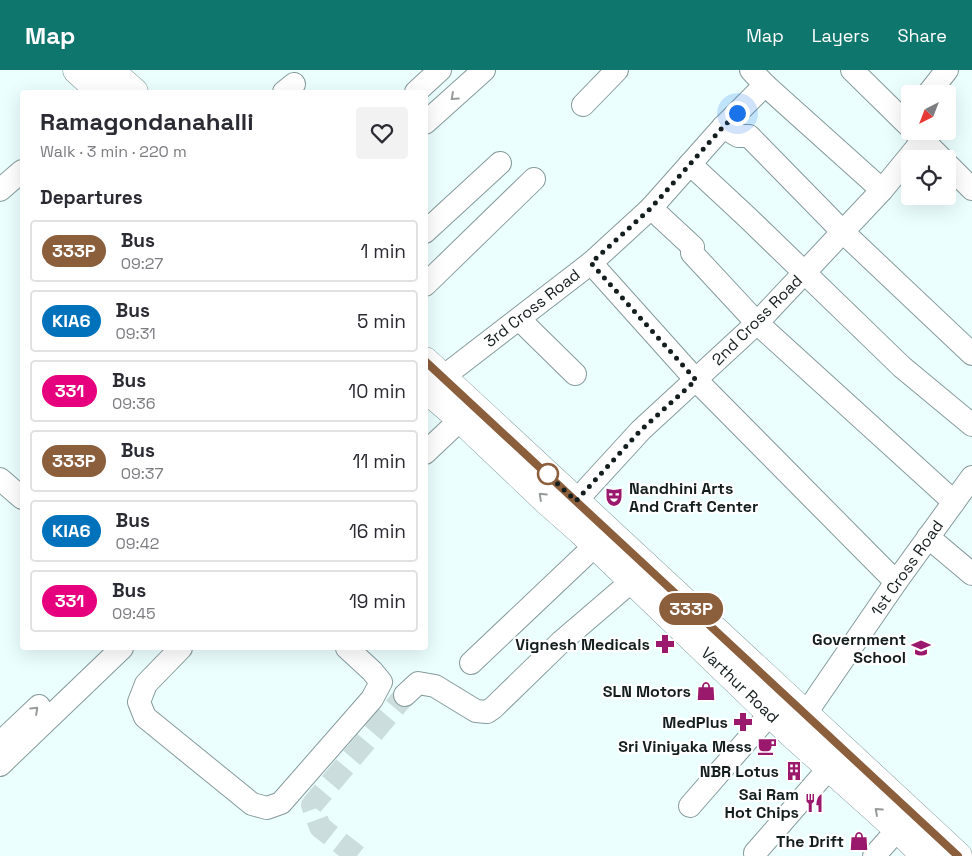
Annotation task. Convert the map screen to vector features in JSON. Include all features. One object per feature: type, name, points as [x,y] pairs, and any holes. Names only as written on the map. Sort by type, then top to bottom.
[{"type":"main road","points":[[77,70],[100,90]]},
{"type":"main road","points":[[109,70],[132,90]]},
{"type":"main road","name":"Varthur Road","points":[[431,376],[478,426],[569,508],[797,723],[958,856]]},
{"type":"main road","name":"Varthur Road","points":[[569,508],[594,544],[769,712],[797,723],[830,768],[926,856]]},
{"type":"street","points":[[418,90],[440,70]]},
{"type":"street","points":[[428,120],[484,70]]},
{"type":"street","points":[[583,105],[617,70]]},
{"type":"street","points":[[852,70],[901,117]]},
{"type":"street","points":[[935,85],[947,70]]},
{"type":"street","points":[[758,77],[882,190]]},
{"type":"street","name":"3rd Cross Road","points":[[431,376],[519,319],[591,263],[651,208],[723,127],[758,77]]},
{"type":"street","points":[[723,127],[738,136],[749,136],[843,232],[972,354]]},
{"type":"street","name":"2nd Cross Road","points":[[569,508],[641,430],[757,323],[882,190],[906,140]]},
{"type":"street","points":[[924,140],[934,150]]},
{"type":"street","points":[[428,229],[500,163]]},
{"type":"street","points":[[690,164],[902,367],[972,425]]},
{"type":"street","points":[[0,190],[20,173]]},
{"type":"street","points":[[956,173],[972,189]]},
{"type":"street","points":[[428,282],[534,179]]},
{"type":"street","points":[[651,208],[693,247],[692,253],[757,323],[954,502]]},
{"type":"street","points":[[591,263],[696,380],[896,582]]},
{"type":"street","points":[[519,319],[575,374]]},
{"type":"street","points":[[428,451],[478,426]]},
{"type":"street","name":"1st Cross Road","points":[[797,723],[972,477]]},
{"type":"street","points":[[0,479],[20,496]]},
{"type":"street","points":[[928,537],[972,574]]},
{"type":"street","points":[[471,663],[585,555],[594,544]]},
{"type":"street","points":[[405,694],[418,684],[435,686],[476,711],[487,712],[562,641],[632,581]]},
{"type":"street","points":[[0,743],[100,650]]},
{"type":"street","points":[[0,765],[120,650]]},
{"type":"street","points":[[175,650],[146,684],[139,702],[145,716],[252,804],[267,808],[281,803],[372,699],[381,682],[349,650]]},
{"type":"street","points":[[690,806],[763,722],[769,712]]},
{"type":"street","points":[[754,853],[830,768]]},
{"type":"street","points":[[874,856],[898,829]]},
{"type":"tunnel","points":[[357,856],[320,827],[312,805],[405,695]]},
{"type":"bus line","name":"333P","points":[[428,364],[958,856]]},
{"type":"place","name":"Nandhini Arts And Craft Center","points":[[614,497]]},
{"type":"place","name":"Vignesh Medicals","points":[[665,644]]},
{"type":"place","name":"Government School","points":[[921,648]]},
{"type":"place","name":"SLN Motors","points":[[706,691]]},
{"type":"place","name":"MedPlus","points":[[743,722]]},
{"type":"place","name":"Sri Viniyaka Mess","points":[[767,746]]},
{"type":"place","name":"NBR Lotus","points":[[794,771]]},
{"type":"place","name":"Sai Ram Hot Chips","points":[[814,803]]},
{"type":"place","name":"The Drift","points":[[859,841]]},
{"type":"route","points":[[548,474],[546,473],[576,501],[641,430],[696,380],[591,263],[651,208],[737,113]]}]
